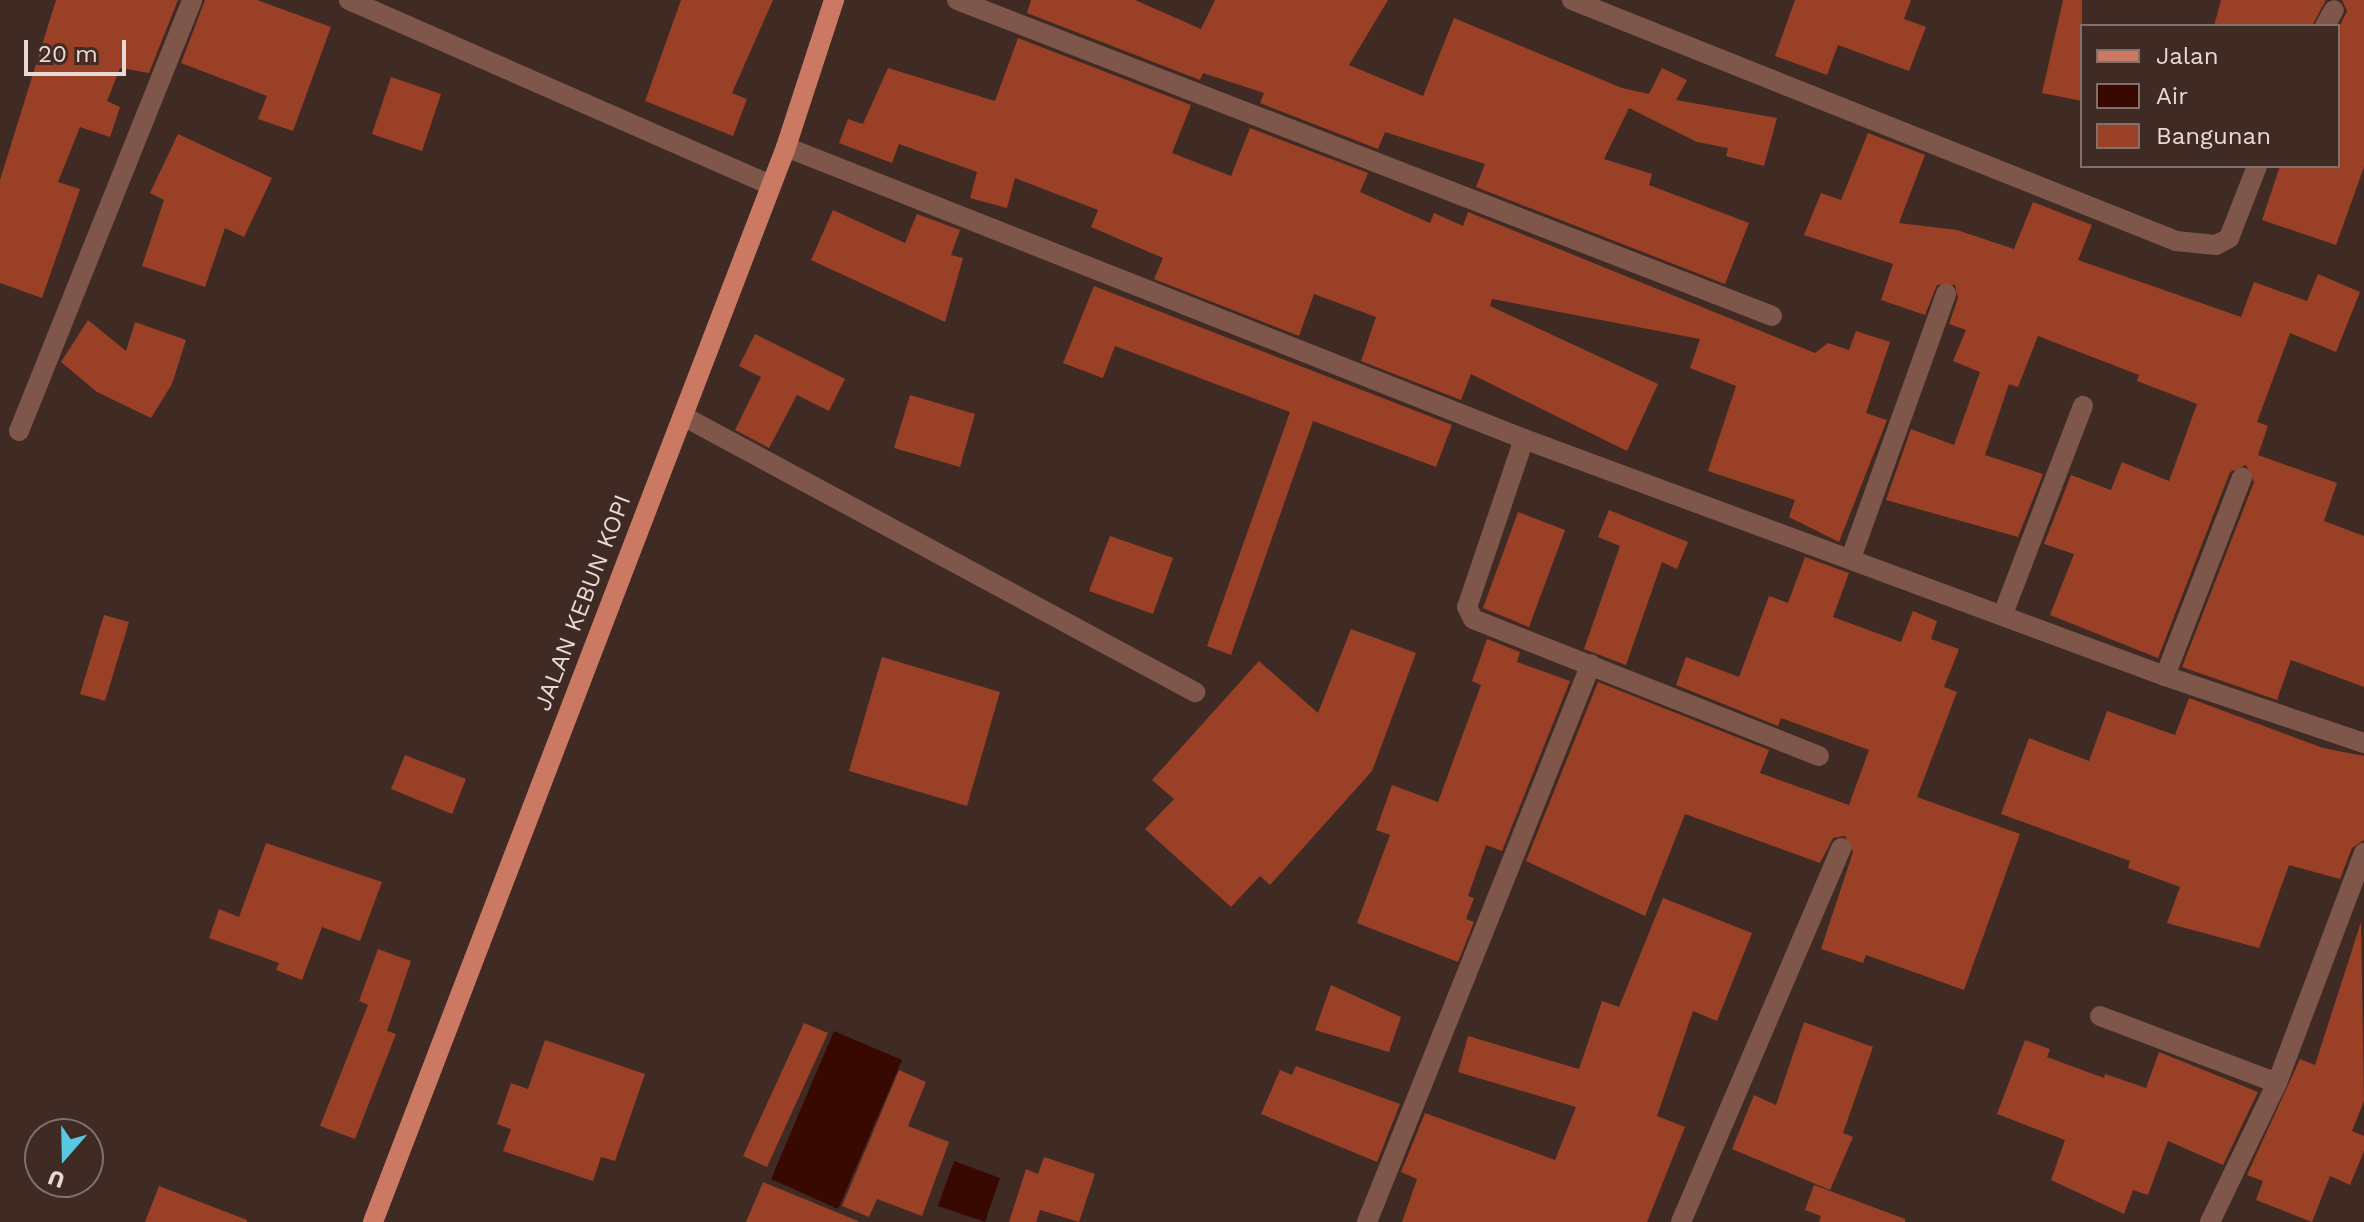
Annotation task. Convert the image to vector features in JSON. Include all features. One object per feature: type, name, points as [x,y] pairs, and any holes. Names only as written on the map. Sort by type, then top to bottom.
[{"type":"main road","name":"JALAN KEBUN KOPI","points":[[373,1222],[786,147],[834,0]]},
{"type":"street","points":[[19,431],[192,0]]},
{"type":"street","points":[[349,0],[770,185]]},
{"type":"street","points":[[957,0],[1772,316]]},
{"type":"street","points":[[1572,0],[1610,7],[2176,241],[2216,245],[2229,238],[2256,168]]},
{"type":"street","points":[[786,147],[1524,439],[2165,676],[2364,743]]},
{"type":"street","points":[[1851,558],[1946,294]]},
{"type":"street","points":[[2003,614],[2083,406]]},
{"type":"street","points":[[683,416],[1195,692]]},
{"type":"street","points":[[1524,439],[1467,607],[1484,628],[1591,664],[1819,756]]},
{"type":"street","points":[[2165,676],[2242,477]]},
{"type":"street","points":[[1367,1222],[1591,664]]},
{"type":"street","points":[[1681,1222],[1841,848]]},
{"type":"street","points":[[2210,1222],[2277,1083],[2364,853]]},
{"type":"street","points":[[2100,1016],[2277,1083]]},
{"type":"water","points":[[834,1031],[902,1060],[838,1209],[771,1179]]},
{"type":"water","points":[[954,1161],[1000,1178],[985,1222],[938,1206]]},
{"type":"building","points":[[56,0],[178,0],[149,73],[120,68],[107,101],[120,107],[110,137],[80,127],[58,182],[80,189],[42,298],[0,283],[0,180]]},
{"type":"building","points":[[205,0],[257,0],[331,27],[293,131],[258,119],[267,96],[181,63]]},
{"type":"building","points":[[681,0],[773,0],[732,93],[747,99],[733,136],[645,101]]},
{"type":"building","points":[[1031,0],[1135,0],[1201,29],[1215,0],[1388,0],[1349,65],[1423,96],[1454,18],[1622,88],[1649,94],[1662,68],[1687,80],[1676,100],[1777,118],[1764,166],[1726,156],[1728,148],[1697,142],[1629,108],[1604,159],[1652,174],[1649,185],[1749,223],[1725,284],[1476,187],[1485,164],[1385,132],[1378,149],[1260,103],[1264,93],[1203,73],[1200,80],[1027,13]]},
{"type":"building","points":[[1795,0],[1911,0],[1904,19],[1926,27],[1909,71],[1838,45],[1827,75],[1775,56]]},
{"type":"building","points":[[2063,0],[2082,0],[2080,101],[2042,93]]},
{"type":"building","points":[[2221,0],[2326,0],[2313,24],[2215,24]]},
{"type":"building","points":[[2342,0],[2364,0],[2364,167],[2336,245],[2262,220],[2279,168],[2340,168],[2340,25],[2347,11]]},
{"type":"building","points":[[1018,38],[1191,105],[1172,153],[1231,176],[1250,128],[1368,173],[1360,192],[1430,223],[1434,213],[1463,226],[1468,212],[1815,353],[1828,343],[1849,350],[1856,331],[1890,342],[1866,413],[1887,420],[1839,542],[1789,517],[1795,500],[1708,471],[1736,386],[1690,368],[1700,339],[1492,299],[1490,306],[1658,384],[1627,451],[1471,374],[1461,400],[1361,361],[1376,317],[1314,294],[1299,336],[1154,279],[1163,258],[1091,227],[1098,210],[1015,178],[1007,208],[970,198],[977,172],[899,144],[892,163],[839,143],[848,119],[863,124],[888,68],[995,101]]},
{"type":"building","points":[[391,77],[441,94],[422,151],[372,134]]},
{"type":"building","points":[[1868,133],[1925,155],[1899,223],[1957,230],[2014,249],[2033,202],[2092,225],[2078,260],[2241,317],[2254,282],[2307,301],[2318,274],[2360,292],[2336,352],[2290,333],[2257,422],[2268,426],[2258,455],[2337,483],[2324,521],[2364,536],[2364,687],[2291,660],[2277,700],[2182,667],[2254,482],[2246,465],[2230,472],[2158,658],[2050,615],[2074,554],[2044,544],[2071,475],[2111,490],[2122,462],[2169,481],[2197,404],[2137,381],[2139,375],[2038,336],[2018,387],[2009,384],[1985,455],[2043,474],[2018,537],[1886,500],[1911,429],[1954,445],[1980,372],[1953,361],[1966,330],[1949,324],[1958,298],[1955,285],[1937,285],[1925,315],[1881,300],[1893,264],[1804,235],[1821,193],[1841,200]]},
{"type":"building","points":[[178,134],[272,178],[244,237],[225,228],[205,287],[142,266],[164,200],[150,193]]},
{"type":"building","points":[[833,210],[905,243],[917,214],[960,230],[951,255],[963,258],[945,322],[811,260]]},
{"type":"building","points":[[1094,286],[1452,425],[1436,467],[1313,421],[1231,655],[1207,646],[1290,412],[1115,346],[1103,378],[1063,363]]},
{"type":"building","points":[[88,320],[126,351],[135,322],[186,340],[172,384],[151,418],[97,392],[61,362]]},
{"type":"building","points":[[755,334],[845,379],[829,411],[797,395],[769,448],[735,430],[761,377],[739,366]]},
{"type":"building","points":[[910,395],[975,414],[960,467],[894,448]]},
{"type":"building","points":[[1609,510],[1688,542],[1677,569],[1662,562],[1626,665],[1584,649],[1620,546],[1598,537]]},
{"type":"building","points":[[1518,512],[1565,530],[1529,627],[1483,608]]},
{"type":"building","points":[[1110,536],[1173,558],[1153,614],[1089,591]]},
{"type":"building","points":[[1805,557],[1849,573],[1833,617],[1901,642],[1913,611],[1937,621],[1931,639],[1959,649],[1944,687],[1957,692],[1917,797],[2020,834],[1964,990],[1866,955],[1863,963],[1821,949],[1853,852],[1845,836],[1833,838],[1820,863],[1685,814],[1645,916],[1526,861],[1598,682],[1769,750],[1760,773],[1849,805],[1869,750],[1781,718],[1778,726],[1676,685],[1686,657],[1739,677],[1769,596],[1788,603]]},
{"type":"building","points":[[104,615],[129,622],[105,701],[80,694]]},
{"type":"building","points":[[1351,629],[1416,653],[1372,771],[1270,885],[1260,876],[1231,907],[1145,829],[1174,799],[1152,780],[1259,661],[1318,713]]},
{"type":"building","points":[[1487,639],[1520,652],[1517,662],[1570,681],[1502,851],[1486,845],[1468,896],[1474,898],[1466,919],[1474,922],[1458,962],[1357,923],[1390,835],[1376,830],[1392,785],[1438,802],[1481,685],[1472,681]]},
{"type":"building","points":[[882,657],[1000,692],[967,806],[849,771]]},
{"type":"building","points":[[2189,698],[2323,748],[2364,756],[2364,840],[2352,848],[2340,879],[2289,865],[2259,948],[2167,923],[2180,887],[2128,868],[2130,861],[2001,814],[2029,738],[2089,761],[2107,711],[2175,735]]},
{"type":"building","points":[[405,755],[466,779],[452,814],[391,789]]},
{"type":"building","points":[[266,843],[382,882],[360,941],[322,927],[302,980],[276,970],[279,963],[209,938],[219,909],[239,917]]},
{"type":"building","points":[[1663,898],[1752,933],[1717,1021],[1693,1011],[1657,1116],[1685,1127],[1647,1222],[1402,1222],[1417,1179],[1401,1172],[1425,1113],[1555,1160],[1576,1107],[1458,1072],[1468,1036],[1579,1069],[1602,1001],[1619,1007]]},
{"type":"building","points":[[2361,922],[2364,1101],[2352,1131],[2364,1136],[2364,1151],[2350,1185],[2330,1176],[2312,1222],[2256,1200],[2263,1181],[2247,1175],[2300,1059],[2315,1065]]},
{"type":"building","points":[[378,949],[411,961],[387,1031],[396,1034],[355,1139],[320,1126],[368,1005],[359,1001]]},
{"type":"building","points":[[1331,985],[1401,1017],[1389,1052],[1315,1030]]},
{"type":"building","points":[[1804,1022],[1873,1047],[1843,1133],[1853,1137],[1830,1190],[1732,1149],[1754,1095],[1776,1105]]},
{"type":"building","points":[[804,1023],[828,1033],[767,1167],[743,1156]]},
{"type":"building","points":[[545,1040],[645,1074],[615,1161],[601,1157],[593,1181],[503,1151],[511,1129],[497,1124],[511,1083],[528,1089]]},
{"type":"building","points":[[2025,1040],[2050,1049],[2047,1057],[2104,1078],[2105,1074],[2146,1088],[2159,1052],[2258,1092],[2223,1165],[2168,1141],[2148,1195],[2133,1190],[2124,1214],[2051,1180],[2065,1140],[1997,1114]]},
{"type":"building","points":[[1296,1066],[1400,1104],[1377,1162],[1261,1114],[1280,1070],[1292,1075]]},
{"type":"building","points":[[899,1070],[926,1082],[908,1126],[949,1142],[922,1216],[877,1199],[869,1217],[842,1206]]},
{"type":"building","points":[[1044,1157],[1095,1174],[1079,1222],[1040,1210],[1036,1222],[1009,1222],[1026,1169],[1038,1174]]},
{"type":"building","points":[[763,1182],[858,1221],[858,1222],[746,1222]]},
{"type":"building","points":[[1814,1185],[1905,1219],[1905,1222],[1819,1222],[1821,1216],[1805,1210]]},
{"type":"building","points":[[159,1186],[247,1220],[247,1222],[145,1222]]}]
